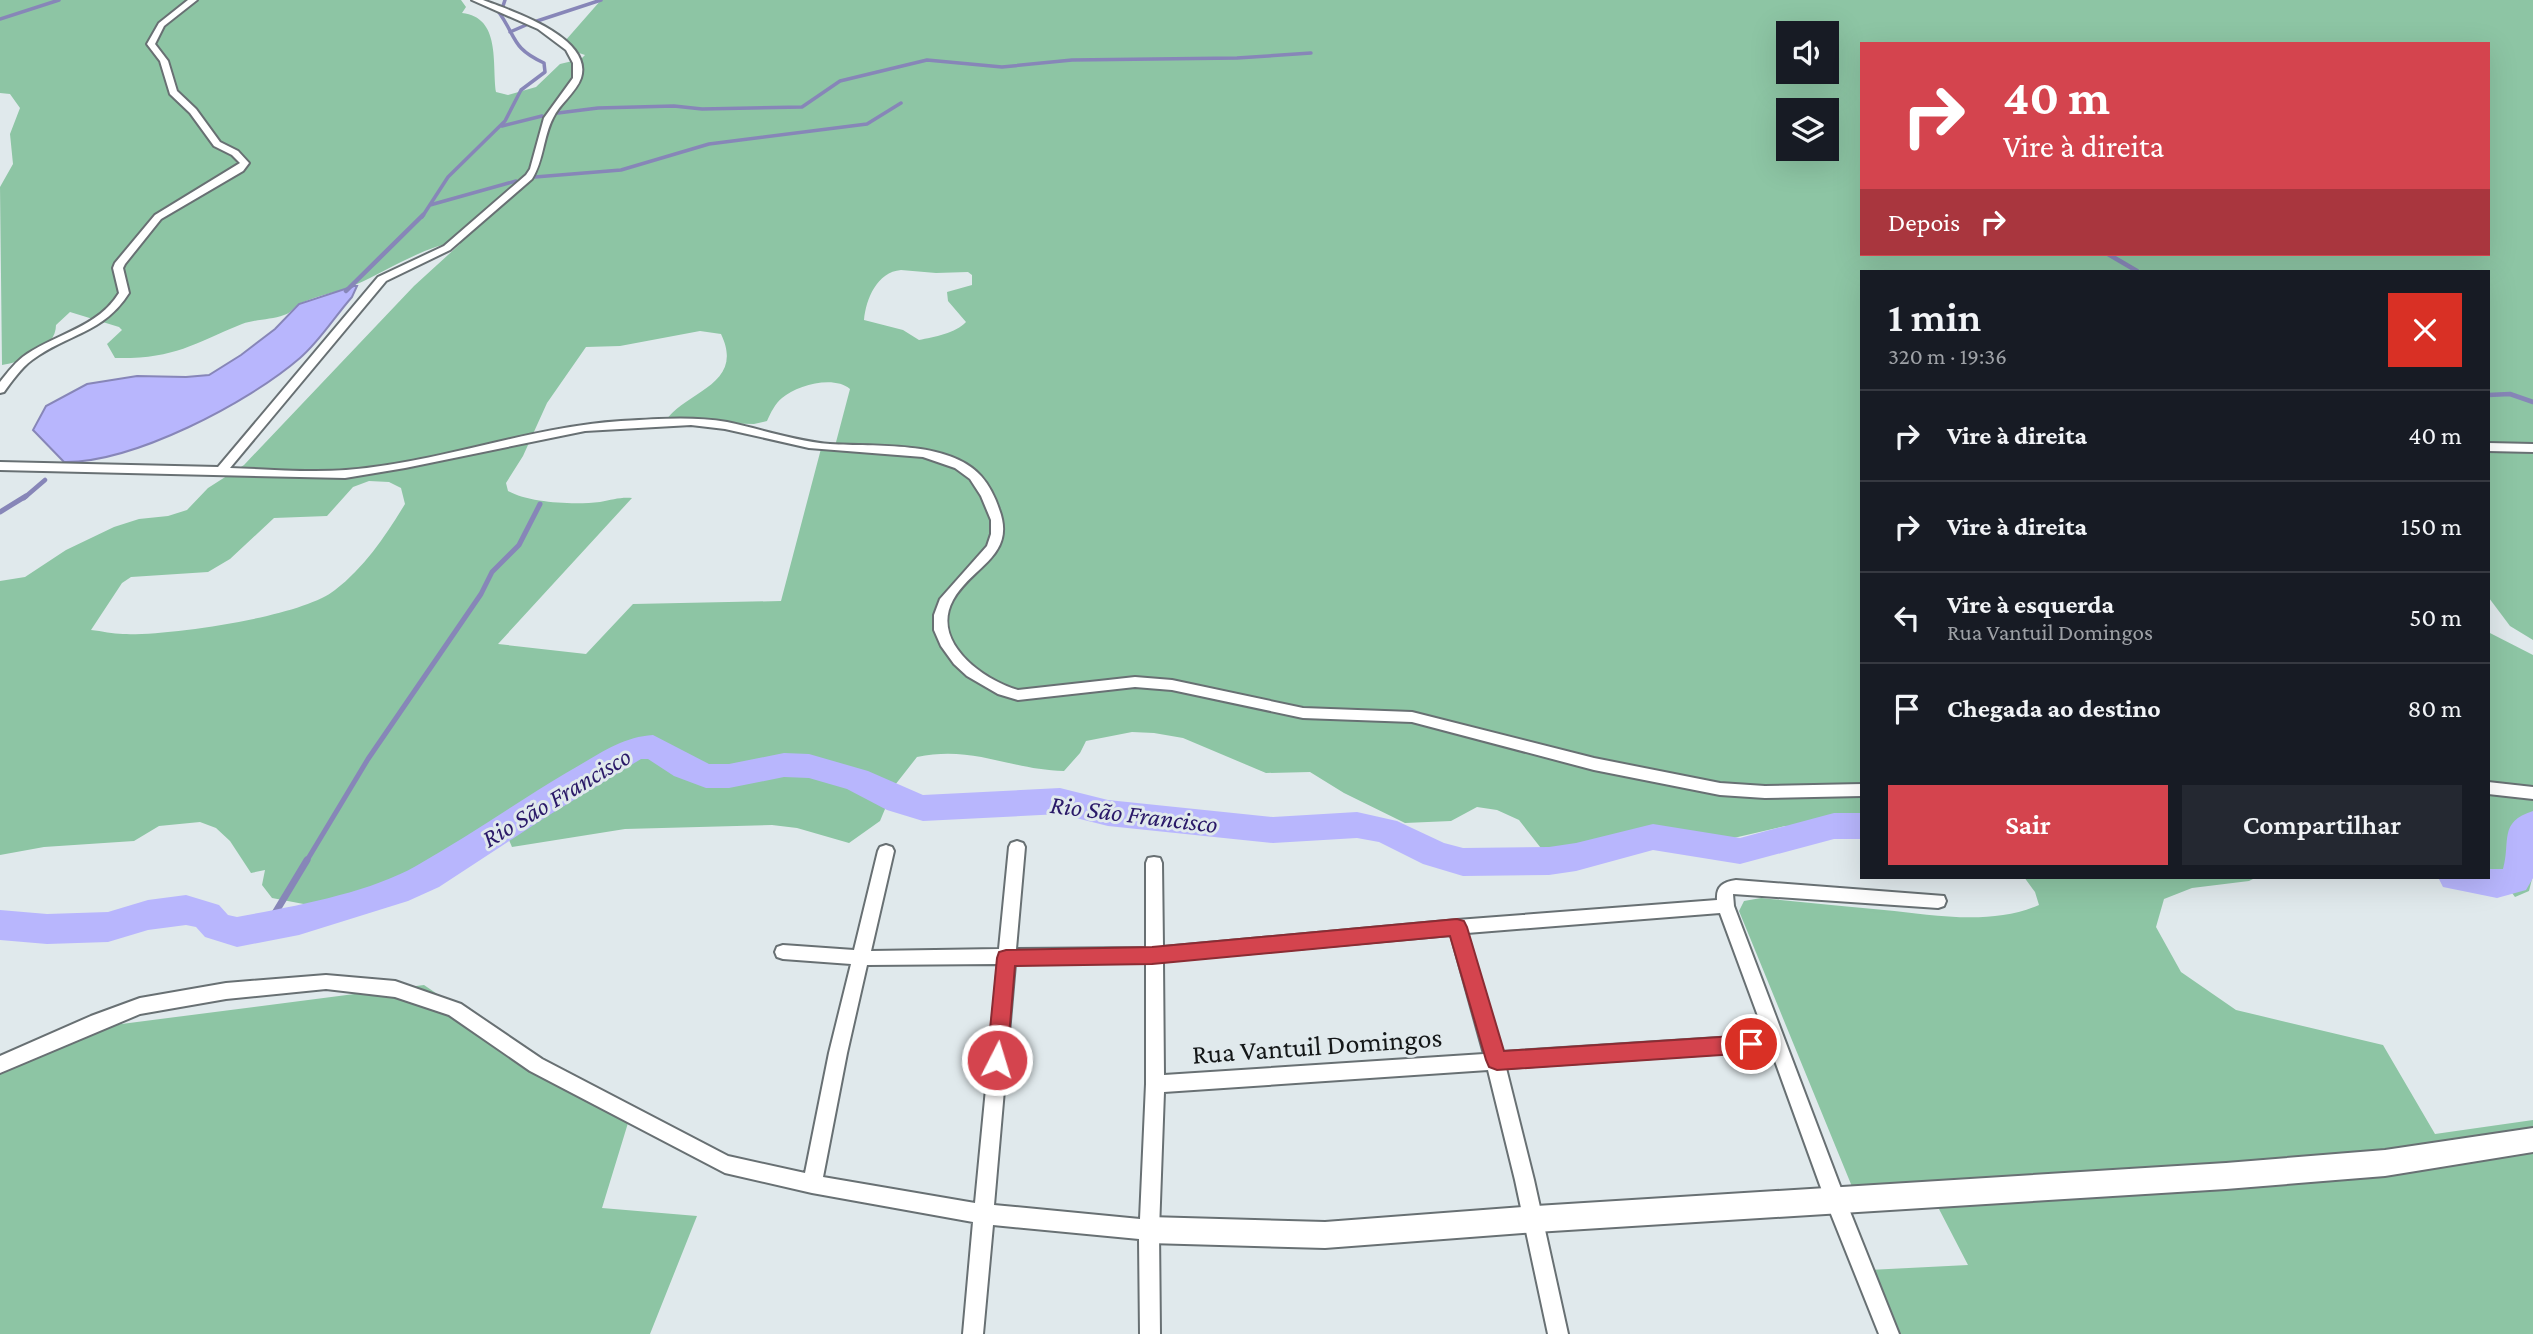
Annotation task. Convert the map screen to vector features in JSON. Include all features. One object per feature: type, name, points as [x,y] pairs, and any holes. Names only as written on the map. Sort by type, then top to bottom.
[{"type":"street","points":[[0,390],[16,369],[30,357],[110,311],[124,293],[118,268],[120,263],[151,223],[240,169],[245,163],[235,153],[216,144],[193,111],[173,92],[164,61],[151,44],[153,36],[163,23],[193,0]]},
{"type":"street","points":[[222,470],[382,279],[447,248],[532,174],[548,118],[577,78],[575,57],[547,29],[476,0]]},
{"type":"street","points":[[0,467],[345,474],[587,428],[693,422],[823,446],[929,456],[961,467],[974,477],[984,488],[998,516],[999,530],[995,545],[947,598],[940,622],[944,638],[961,663],[981,681],[1007,693],[1018,695],[1135,682],[1172,685],[1303,713],[1412,717],[1594,764],[1720,789],[1765,792],[1860,790]]},
{"type":"street","points":[[2490,447],[2533,447]]},
{"type":"street","points":[[2490,788],[2533,793]]},
{"type":"street","points":[[973,1334],[1017,847]]},
{"type":"street","points":[[812,1184],[886,851]]},
{"type":"street","points":[[1150,1334],[1149,1230],[1155,1084],[1152,956],[1154,863]]},
{"type":"street","points":[[1889,1334],[1835,1199],[1726,906],[1725,892],[1736,887],[1938,901]]},
{"type":"street","points":[[783,952],[861,958],[1152,956],[1457,927],[1726,906]]},
{"type":"street","points":[[1457,927],[1497,1060],[1536,1219],[1558,1334]]},
{"type":"street","points":[[0,1065],[97,1021],[140,1006],[226,991],[326,982],[395,989],[455,1009],[536,1065],[725,1164],[812,1184],[984,1214],[1149,1230],[1325,1235],[2385,1163],[2533,1140]]},
{"type":"street","name":"Rua Vantuil Domingos","points":[[1155,1084],[1777,1042]]},
{"type":"green space","points":[[0,0],[461,0],[466,7],[462,13],[474,16],[489,32],[494,56],[496,92],[508,95],[536,87],[560,64],[581,59],[585,55],[576,52],[565,41],[601,0],[2533,0],[2533,640],[2510,626],[2490,599],[2490,270],[1860,270],[1860,828],[1785,826],[1725,840],[1639,836],[1544,852],[1519,820],[1497,810],[1477,807],[1451,821],[1405,823],[1344,793],[1310,772],[1266,773],[1183,738],[1132,732],[1086,741],[1080,753],[1064,771],[956,754],[917,757],[895,785],[880,821],[849,843],[797,828],[772,825],[625,829],[512,847],[506,833],[482,840],[421,877],[375,889],[355,902],[330,909],[272,898],[262,885],[265,870],[251,873],[230,841],[216,828],[200,822],[159,826],[134,841],[44,847],[0,855],[0,581],[25,577],[66,550],[114,527],[139,519],[168,516],[187,510],[208,488],[244,465],[414,286],[460,244],[449,244],[423,252],[357,284],[301,303],[286,314],[242,324],[182,349],[153,356],[115,358],[107,344],[122,330],[70,312],[56,325],[50,341],[44,347],[19,361],[2,365],[0,187],[13,164],[10,134],[20,108],[10,94],[0,93]],"holes":[[[901,270],[968,272],[972,275],[972,285],[947,292],[948,301],[966,322],[962,326],[951,332],[919,340],[903,330],[864,320],[870,295],[885,276]],[[700,331],[721,334],[727,351],[725,365],[710,386],[685,402],[665,422],[754,424],[767,421],[777,403],[797,389],[825,382],[850,389],[835,446],[822,445],[781,601],[633,604],[586,654],[498,644],[632,498],[565,503],[540,501],[508,491],[506,483],[523,456],[547,403],[586,347],[620,346]],[[369,481],[389,482],[401,488],[405,504],[374,550],[356,571],[335,590],[318,600],[265,616],[201,628],[144,634],[91,630],[122,583],[131,577],[208,572],[230,559],[274,518],[327,516],[353,487]]]},
{"type":"green space","points":[[2490,633],[2533,655],[2533,875],[2529,891],[2515,897],[2495,870],[2490,870]]},
{"type":"green space","points":[[2025,879],[2253,879],[2192,888],[2164,899],[2156,927],[2181,972],[2236,1010],[2383,1045],[2435,1134],[2533,1120],[2533,1334],[1894,1334],[1869,1270],[1968,1265],[1926,1184],[1853,1189],[1739,911],[1744,901],[1761,898],[1942,916],[1982,917],[2021,911],[2039,905],[2035,892]]},
{"type":"green space","points":[[424,985],[628,1123],[602,1208],[697,1216],[650,1334],[0,1334],[0,1072],[106,1026]]},
{"type":"water","points":[[357,286],[352,297],[300,358],[251,393],[188,427],[123,452],[92,460],[64,462],[33,430],[46,406],[87,384],[137,376],[209,375],[275,329],[299,304]]},
{"type":"waterway","points":[[0,19],[59,0]]},
{"type":"waterway","points":[[503,6],[505,0]]},
{"type":"waterway","points":[[537,21],[601,0]]},
{"type":"waterway","points":[[498,11],[511,32]]},
{"type":"waterway","points":[[511,32],[526,25]]},
{"type":"waterway","points":[[422,217],[448,177],[505,121],[521,90],[545,72],[544,63],[520,47],[511,32]]},
{"type":"waterway","points":[[558,113],[598,108],[674,106],[702,109],[802,107],[840,81],[927,60],[1002,67],[1072,60],[1237,58],[1311,53]]},
{"type":"waterway","points":[[535,177],[621,170],[709,144],[867,124],[901,103]]},
{"type":"waterway","points":[[502,126],[542,116]]},
{"type":"waterway","points":[[430,205],[516,181]]},
{"type":"waterway","points":[[346,291],[423,215]]},
{"type":"waterway","points":[[2111,256],[2135,270]]},
{"type":"waterway","points":[[2490,395],[2510,394],[2533,402]]},
{"type":"waterway","points":[[24,498],[45,480]]},
{"type":"waterway","points":[[0,512],[26,496]]},
{"type":"waterway","points":[[306,862],[368,759],[481,594],[492,572],[519,545],[540,504]]},
{"type":"waterway","name":"Rio São Francisco","points":[[0,925],[47,929],[108,927],[148,915],[186,910],[207,915],[217,927],[237,932],[299,920],[396,891],[427,877],[534,808],[635,748],[653,747],[685,767],[706,776],[729,776],[784,765],[809,766],[857,780],[899,801],[923,808],[1060,801],[1108,813],[1273,830],[1357,825],[1385,830],[1435,854],[1463,862],[1549,861],[1576,857],[1653,837],[1740,851],[1834,826],[1860,826]]},
{"type":"waterway","name":"Rio São Francisco","points":[[2467,879],[2497,884],[2514,880],[2521,868],[2524,831],[2533,824]]},
{"type":"waterway","points":[[266,928],[307,860]]},
{"type":"route","points":[[997,1060],[1006,958],[1152,956],[1457,927],[1497,1060],[1751,1044]]}]
